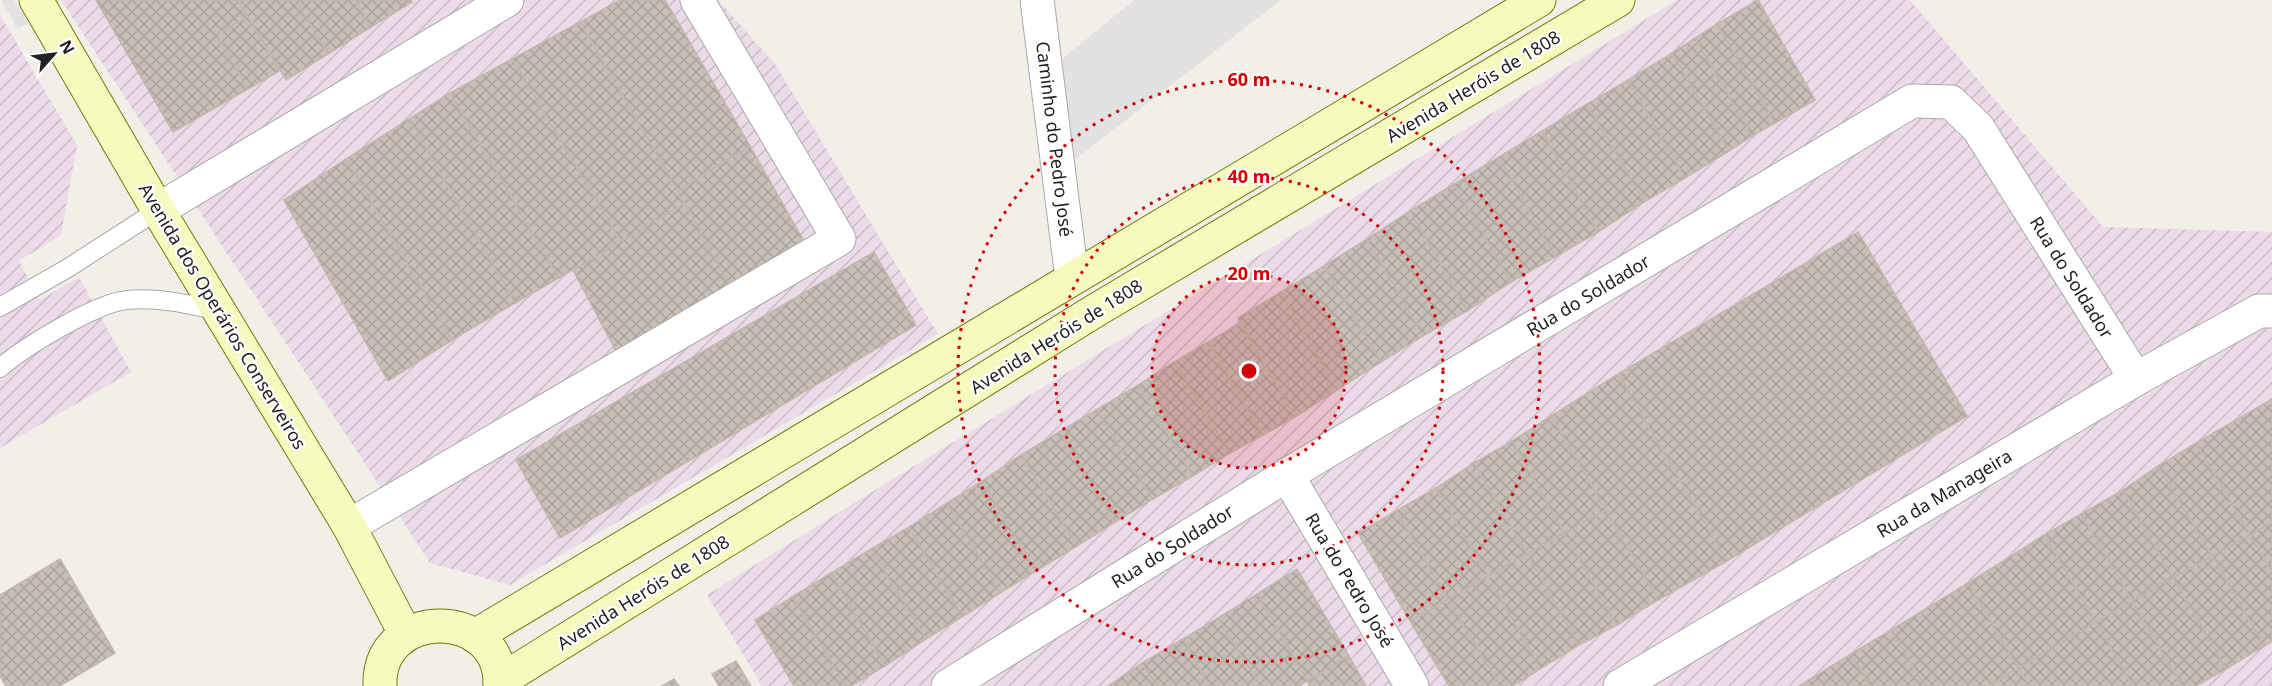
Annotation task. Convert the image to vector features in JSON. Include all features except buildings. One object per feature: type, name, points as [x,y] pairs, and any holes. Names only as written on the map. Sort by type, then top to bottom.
[{"type":"main road","name":"Avenida dos Operários Conserveiros","points":[[36,0],[158,210],[350,526],[406,635]]},
{"type":"main road","points":[[475,636],[1539,0]]},
{"type":"main road","name":"Avenida Heróis de 1808","points":[[500,684],[1093,312],[1618,0]]},
{"type":"main road","points":[[380,686],[384,662],[393,647],[406,635],[422,627],[441,625],[459,628],[475,636],[488,648],[496,664],[500,684]]},
{"type":"street","points":[[158,210],[507,0]]},
{"type":"street","name":"Caminho do Pedro José","points":[[1037,0],[1072,278]]},
{"type":"street","points":[[350,526],[839,239],[706,3]]},
{"type":"street","name":"Rua do Soldador","points":[[948,686],[1287,474],[1912,101],[1951,102],[1978,128],[2136,379]]},
{"type":"street","name":"Rua da Manageira","points":[[1620,686],[2136,379],[2259,310],[2272,311]]},
{"type":"street","name":"Rua do Pedro José","points":[[1287,474],[1412,686]]},
{"type":"lane","points":[[0,307],[68,268],[158,210]]},
{"type":"lane","points":[[0,368],[52,333],[91,312],[124,300],[156,299],[219,310]]},
{"type":"shaded area","points":[[1,0],[14,0],[28,23],[18,29]]},
{"type":"shaded area","points":[[61,0],[718,0],[775,64],[938,334],[510,585],[430,563]]},
{"type":"shaded area","points":[[1134,0],[1281,0],[1073,161],[1062,59]]},
{"type":"shaded area","points":[[1677,0],[1910,0],[2103,227],[2272,232],[2272,686],[762,686],[707,595]]},
{"type":"shaded area","points":[[0,15],[77,145],[61,235],[19,261],[40,300],[79,277],[131,372],[0,448]]}]
